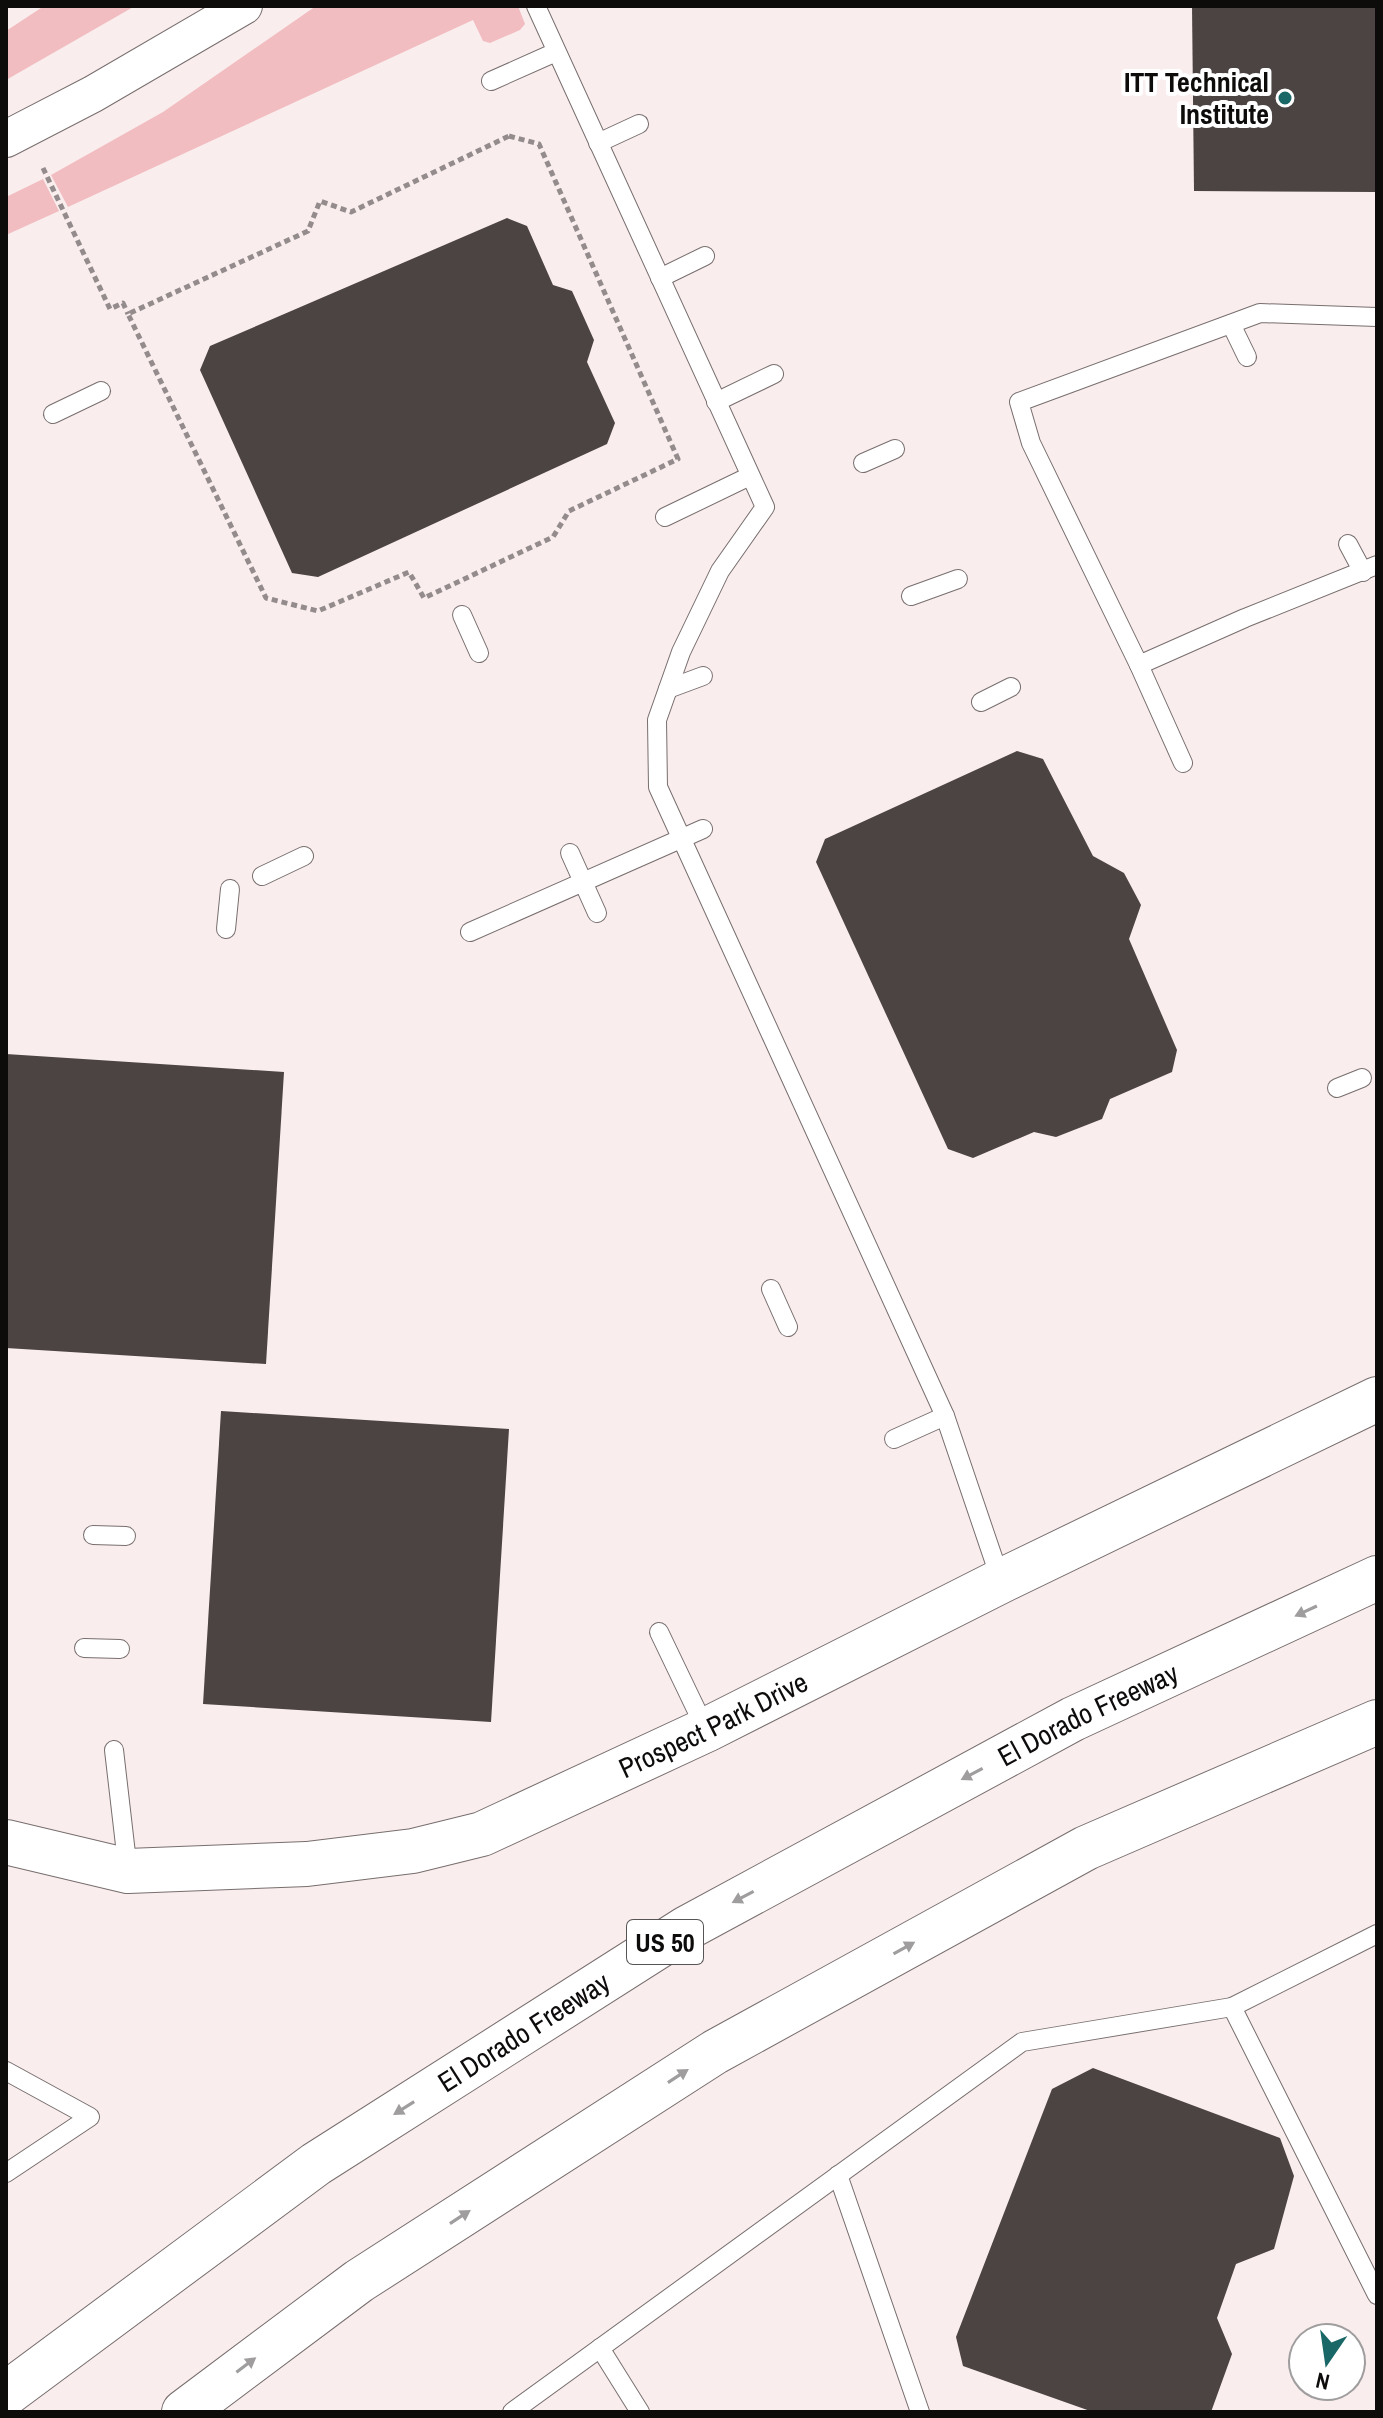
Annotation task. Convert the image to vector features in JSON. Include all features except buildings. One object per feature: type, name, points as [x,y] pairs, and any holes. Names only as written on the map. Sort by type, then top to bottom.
[{"type":"main road","name":"Prospect Park Drive","points":[[6,1842],[128,1871],[307,1864],[413,1851],[482,1834],[706,1730],[1001,1581],[1377,1399]]},
{"type":"main road","name":"El Dorado Freeway","points":[[6,2394],[316,2164],[687,1928],[1073,1719],[1377,1578]]},
{"type":"main road","points":[[184,2412],[359,2281],[715,2052],[1086,1848],[1377,1722]]},
{"type":"street","points":[[6,139],[93,94],[244,6]]},
{"type":"lane","points":[[536,6],[765,507],[720,571],[681,652],[657,720],[658,787],[945,1416],[1001,1581]]},
{"type":"lane","points":[[491,81],[556,52]]},
{"type":"lane","points":[[598,143],[639,124]]},
{"type":"lane","points":[[660,278],[705,256]]},
{"type":"lane","points":[[1183,763],[1031,443],[1019,402],[1260,313],[1377,317]]},
{"type":"lane","points":[[1231,324],[1247,357]]},
{"type":"lane","points":[[716,402],[774,374]]},
{"type":"lane","points":[[53,414],[101,391]]},
{"type":"lane","points":[[863,463],[895,449]]},
{"type":"lane","points":[[665,517],[750,476]]},
{"type":"lane","points":[[1139,665],[1245,618],[1370,569],[1348,544]]},
{"type":"lane","points":[[911,596],[958,579]]},
{"type":"lane","points":[[462,615],[479,653]]},
{"type":"lane","points":[[668,689],[703,676]]},
{"type":"lane","points":[[981,702],[1011,687]]},
{"type":"lane","points":[[470,932],[703,829]]},
{"type":"lane","points":[[570,853],[597,913]]},
{"type":"lane","points":[[262,876],[304,856]]},
{"type":"lane","points":[[226,929],[230,889]]},
{"type":"lane","points":[[1337,1088],[1362,1078]]},
{"type":"lane","points":[[771,1289],[788,1327]]},
{"type":"lane","points":[[894,1439],[945,1416]]},
{"type":"lane","points":[[93,1535],[126,1536]]},
{"type":"lane","points":[[659,1632],[706,1730]]},
{"type":"lane","points":[[84,1648],[120,1649]]},
{"type":"lane","points":[[114,1750],[128,1871]]},
{"type":"lane","points":[[512,2412],[1022,2042],[1232,2007],[1377,1934]]},
{"type":"lane","points":[[1232,2007],[1377,2295]]},
{"type":"lane","points":[[6,2071],[90,2117],[6,2173]]},
{"type":"lane","points":[[838,2175],[920,2412]]},
{"type":"lane","points":[[600,2348],[640,2412]]},
{"type":"path","points":[[43,168],[110,309],[123,303],[128,314],[266,598],[318,611],[409,572],[424,598],[553,537],[569,511],[678,459],[539,144],[509,136],[351,212],[320,201],[308,231],[128,314]]},
{"type":"shaded area","points":[[44,6],[135,6],[6,80],[6,31]]},
{"type":"shaded area","points":[[316,6],[518,6],[525,24],[520,30],[490,43],[483,41],[473,20],[68,207],[51,175],[163,112]]},
{"type":"shaded area","points":[[43,179],[59,211],[6,235],[6,197]]},
{"type":"place","name":"ITT Technical Institute","points":[[1285,98]]}]
